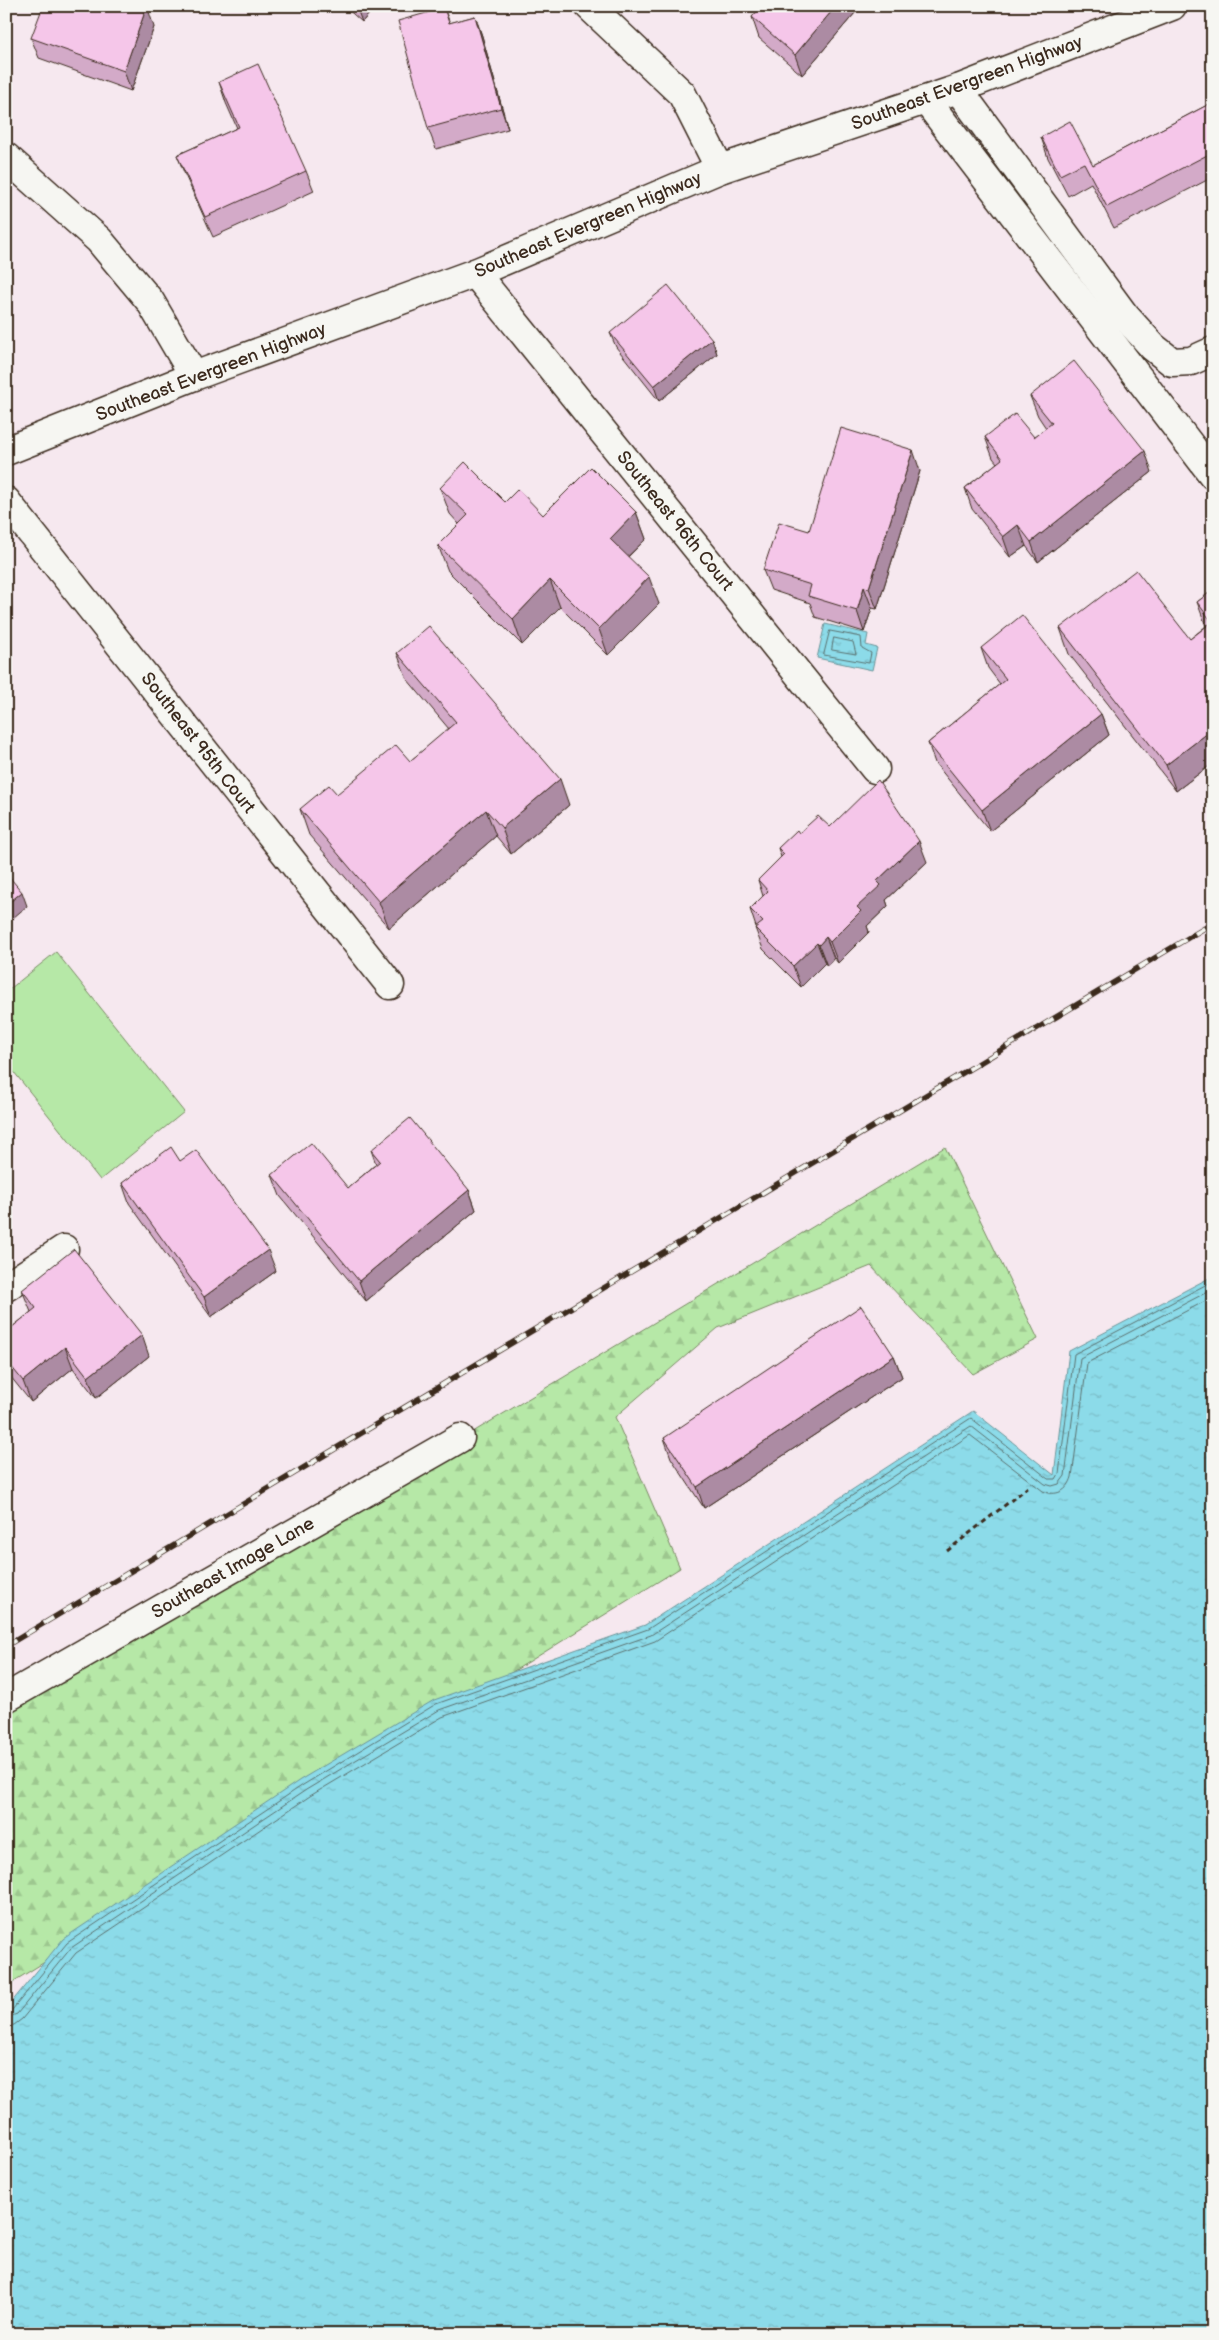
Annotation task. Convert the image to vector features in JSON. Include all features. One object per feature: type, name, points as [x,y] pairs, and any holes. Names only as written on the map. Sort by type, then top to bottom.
[{"type":"street","points":[[589,6],[682,94],[720,169]]},
{"type":"street","name":"Southeast Evergreen Highway","points":[[6,451],[194,376],[475,273],[720,169],[926,100],[1172,6]]},
{"type":"street","points":[[958,88],[1125,316],[1154,347],[1172,362],[1191,361],[1213,350]]},
{"type":"street","points":[[926,100],[1213,475]]},
{"type":"street","points":[[6,157],[100,240],[150,301],[194,376]]},
{"type":"street","name":"Southeast 96th Court","points":[[475,273],[875,769]]},
{"type":"street","name":"Southeast 95th Court","points":[[6,501],[390,985]]},
{"type":"street","points":[[6,1287],[64,1249]]},
{"type":"street","name":"Southeast Image Lane","points":[[6,1698],[460,1438]]},
{"type":"path","points":[[947,1550],[1028,1487]]},
{"type":"green space","points":[[56,952],[184,1112],[100,1180],[6,1062],[6,992]]},
{"type":"green space","points":[[945,1147],[1038,1339],[973,1374],[871,1266],[718,1328],[615,1417],[680,1568],[6,1986],[6,1714]]},
{"type":"water","points":[[825,624],[868,634],[866,645],[877,648],[872,670],[817,658]]},
{"type":"water","points":[[1213,1276],[1213,2334],[6,2334],[6,2009],[63,1939],[300,1780],[434,1700],[645,1625],[973,1411],[1054,1475],[1069,1351]]},
{"type":"building","points":[[43,6],[147,6],[124,71],[31,38]]},
{"type":"building","points":[[762,6],[836,6],[795,55],[752,17]]},
{"type":"building","points":[[444,8],[449,23],[475,16],[501,108],[428,128],[398,21]]},
{"type":"building","points":[[258,64],[306,171],[205,217],[177,155],[239,127],[219,82]]},
{"type":"building","points":[[1213,102],[1213,152],[1107,207],[1084,163],[1060,175],[1041,137],[1070,121],[1093,165]]},
{"type":"building","points":[[668,285],[712,339],[654,386],[610,333]]},
{"type":"building","points":[[1074,361],[1145,451],[1031,542],[1018,525],[1003,537],[965,488],[1002,459],[985,437],[1015,414],[1034,437],[1052,423],[1030,396]]},
{"type":"building","points":[[841,428],[913,450],[869,588],[864,587],[857,611],[808,596],[811,585],[763,570],[779,522],[809,531]]},
{"type":"building","points":[[465,462],[505,502],[518,489],[543,515],[591,467],[636,512],[610,539],[649,577],[599,629],[550,580],[513,619],[438,545],[468,515],[440,488]]},
{"type":"building","points":[[1136,570],[1190,639],[1212,622],[1197,602],[1213,590],[1213,729],[1166,765],[1060,628]]},
{"type":"building","points":[[1022,615],[1101,714],[982,810],[928,743],[1006,679],[981,648]]},
{"type":"building","points":[[429,626],[560,779],[502,828],[486,810],[379,902],[300,809],[329,785],[337,794],[396,745],[410,761],[456,722],[397,653]]},
{"type":"building","points":[[878,780],[919,841],[877,881],[881,885],[857,907],[861,911],[830,942],[826,937],[793,966],[755,928],[763,922],[750,909],[768,891],[758,880],[784,854],[778,848],[797,830],[799,833],[818,816],[830,827]]},
{"type":"building","points":[[6,873],[22,892],[6,905]]},
{"type":"building","points":[[410,1118],[469,1190],[359,1281],[272,1175],[311,1143],[348,1188],[380,1161],[371,1150]]},
{"type":"building","points":[[171,1147],[180,1161],[196,1150],[268,1250],[204,1297],[122,1183]]},
{"type":"building","points":[[74,1249],[142,1335],[88,1377],[65,1347],[23,1381],[6,1360],[6,1332],[36,1308],[22,1290]]},
{"type":"building","points":[[861,1306],[894,1356],[697,1487],[664,1438]]},
{"type":"railway","points":[[6,1646],[1213,923]]}]
